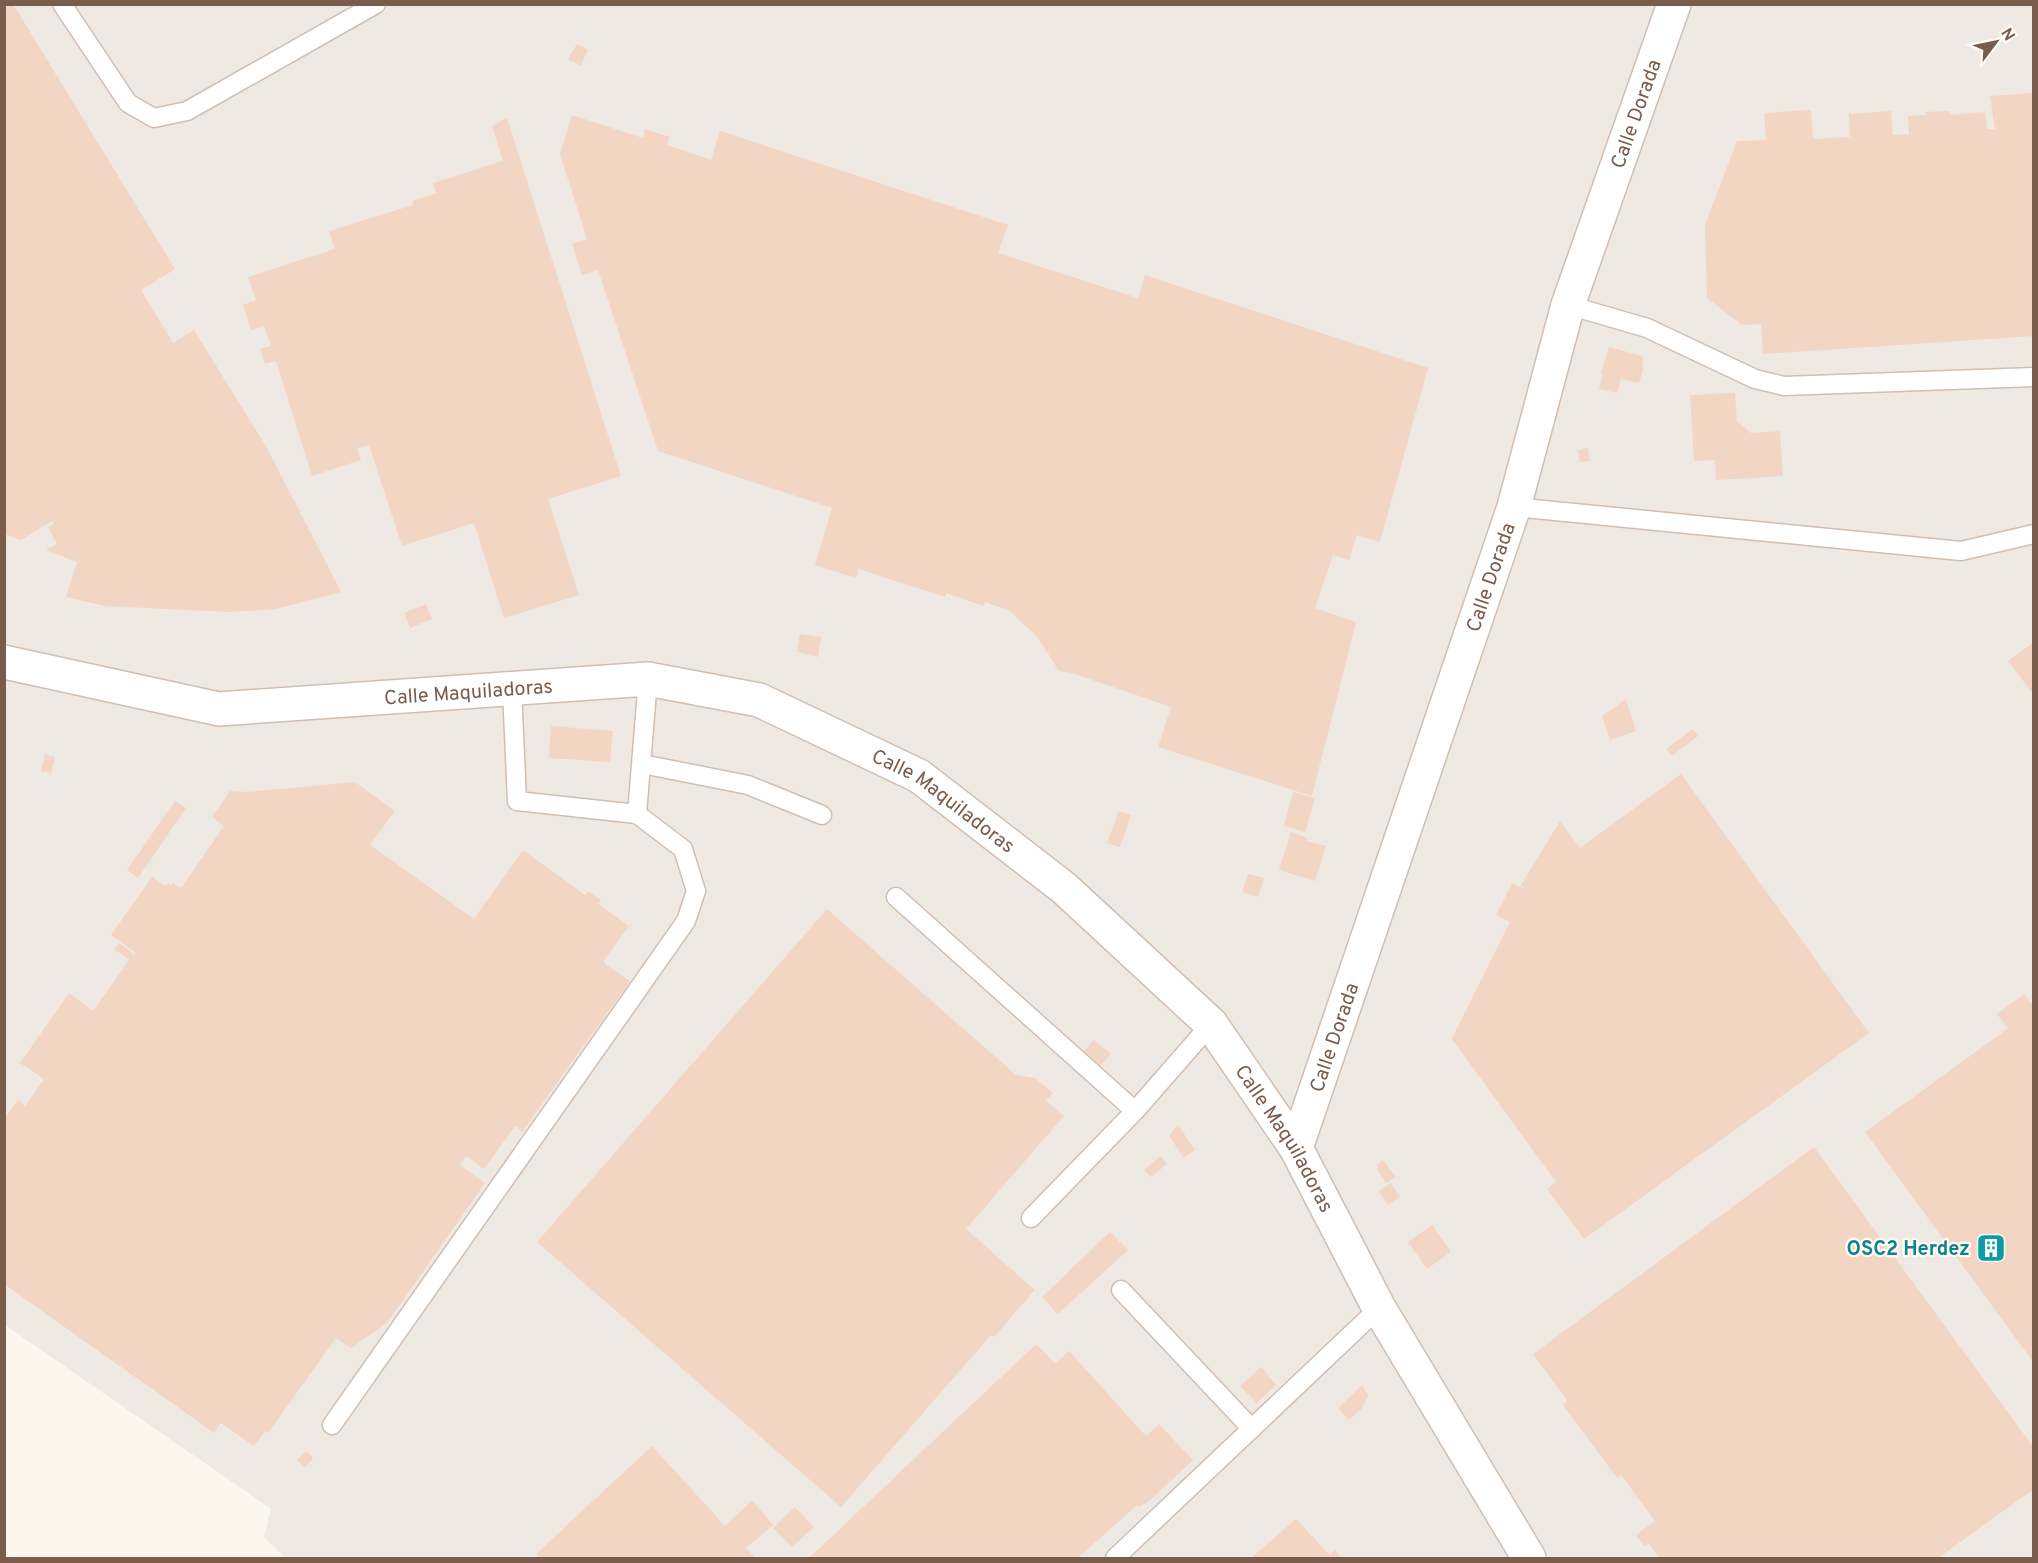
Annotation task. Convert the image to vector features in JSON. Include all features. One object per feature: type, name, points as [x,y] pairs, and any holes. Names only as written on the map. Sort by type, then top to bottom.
[{"type":"street","name":"Calle Dorada","points":[[1296,1148],[1514,507],[1568,305],[1674,4]]},
{"type":"street","name":"Calle Maquiladoras","points":[[4,662],[219,709],[648,679],[759,700],[919,776],[1064,888],[1211,1024],[1296,1148],[1379,1308],[1529,1558]]},
{"type":"lane","points":[[62,4],[128,104],[154,118],[187,111],[376,4]]},
{"type":"lane","points":[[1568,305],[1647,328],[1755,379],[1784,386],[2034,377]]},
{"type":"lane","points":[[1514,507],[1961,551],[2034,534]]},
{"type":"lane","points":[[637,814],[648,679]]},
{"type":"lane","points":[[332,1425],[686,921],[696,891],[683,849],[637,814],[517,801],[512,688]]},
{"type":"lane","points":[[642,764],[748,785],[822,814]]},
{"type":"lane","points":[[896,897],[1135,1111]]},
{"type":"lane","points":[[1031,1218],[1135,1111],[1211,1024]]},
{"type":"lane","points":[[1121,1290],[1251,1429]]},
{"type":"lane","points":[[1114,1558],[1379,1308]]},
{"type":"shaded area","points":[[5,5],[2033,5],[2033,1558],[286,1558],[264,1537],[271,1509],[5,1325]]},
{"type":"building","points":[[4,4],[13,4],[175,269],[141,290],[173,343],[194,330],[267,448],[341,592],[276,609],[229,612],[105,606],[66,597],[77,562],[46,550],[57,544],[48,527],[54,524],[52,521],[21,540],[4,534]]},
{"type":"building","points":[[577,44],[588,50],[580,66],[568,59]]},
{"type":"building","points":[[2034,93],[2034,336],[1763,354],[1761,324],[1742,325],[1707,298],[1705,225],[1737,141],[1766,140],[1764,113],[1811,110],[1813,139],[1850,137],[1849,114],[1891,111],[1893,135],[1909,134],[1908,116],[1926,115],[1925,112],[1949,111],[1949,115],[1985,112],[1987,129],[1995,129],[1990,96]]},
{"type":"building","points":[[572,115],[643,138],[645,129],[670,137],[667,145],[711,160],[720,131],[1008,225],[998,253],[1138,298],[1145,275],[1428,368],[1380,542],[1357,535],[1349,560],[1333,555],[1315,608],[1356,622],[1312,796],[1158,747],[1171,707],[1072,673],[1059,671],[1038,638],[1010,611],[985,602],[984,606],[946,593],[945,597],[859,569],[856,578],[815,565],[832,508],[658,451],[598,270],[582,275],[572,244],[587,239],[560,154]]},
{"type":"building","points":[[507,118],[621,476],[548,499],[579,595],[504,618],[474,523],[402,546],[369,445],[357,448],[361,460],[312,476],[276,361],[265,364],[260,349],[271,346],[264,326],[251,330],[243,305],[256,300],[248,277],[335,249],[329,231],[413,205],[412,201],[436,193],[433,183],[503,161],[492,126]]},
{"type":"building","points":[[1609,347],[1642,356],[1643,369],[1639,383],[1621,379],[1617,393],[1599,389]]},
{"type":"building","points":[[1735,393],[1737,421],[1751,433],[1780,431],[1783,476],[1716,480],[1715,460],[1694,461],[1690,395]]},
{"type":"building","points":[[1588,448],[1590,461],[1579,462],[1578,450]]},
{"type":"building","points":[[426,604],[432,619],[410,628],[404,613]]},
{"type":"building","points":[[800,634],[821,637],[818,657],[797,652]]},
{"type":"building","points":[[2034,642],[2034,695],[2008,661]]},
{"type":"building","points":[[1626,699],[1636,731],[1610,740],[1602,716]]},
{"type":"building","points":[[551,726],[613,731],[610,762],[549,758]]},
{"type":"building","points":[[1693,729],[1698,736],[1672,756],[1666,749]]},
{"type":"building","points":[[45,754],[55,757],[51,773],[41,771]]},
{"type":"building","points":[[1681,774],[1869,1033],[1584,1239],[1547,1189],[1556,1182],[1452,1039],[1510,922],[1496,915],[1512,883],[1524,889],[1521,885],[1560,821],[1580,848]]},
{"type":"building","points":[[355,782],[395,811],[370,845],[474,919],[523,850],[585,895],[588,891],[601,900],[598,904],[629,926],[604,963],[630,981],[522,1132],[515,1126],[484,1169],[466,1156],[460,1165],[485,1183],[387,1323],[351,1348],[336,1338],[268,1433],[265,1431],[254,1446],[221,1423],[214,1433],[4,1284],[4,1119],[18,1100],[25,1106],[44,1079],[20,1063],[69,993],[93,1011],[129,960],[114,949],[119,943],[134,954],[135,952],[111,935],[152,877],[165,886],[168,883],[171,886],[173,883],[181,888],[224,826],[212,817],[230,791],[249,792]]},
{"type":"building","points":[[1293,792],[1315,798],[1305,832],[1284,826]]},
{"type":"building","points":[[175,801],[186,808],[138,878],[127,870]]},
{"type":"building","points":[[1119,811],[1131,815],[1120,847],[1107,843]]},
{"type":"building","points":[[1291,832],[1308,838],[1306,841],[1326,846],[1315,881],[1279,870]]},
{"type":"building","points":[[1248,874],[1264,878],[1258,897],[1242,892]]},
{"type":"building","points":[[827,909],[1016,1075],[1035,1078],[1053,1093],[1046,1101],[1064,1116],[966,1229],[1035,1290],[994,1337],[991,1335],[841,1507],[537,1242]]},
{"type":"building","name":"OSC2 Herdez","points":[[2024,994],[2034,1007],[2034,1363],[1865,1132],[2006,1030],[2008,1028],[1997,1014]]},
{"type":"building","points":[[1094,1040],[1111,1054],[1100,1066],[1084,1051]]},
{"type":"building","points":[[1178,1125],[1195,1150],[1184,1158],[1169,1136]]},
{"type":"building","points":[[1814,1147],[2034,1448],[2034,1489],[1938,1558],[1660,1558],[1649,1544],[1644,1546],[1636,1535],[1655,1521],[1621,1475],[1617,1478],[1563,1405],[1567,1400],[1533,1354]]},
{"type":"building","points":[[1160,1156],[1167,1164],[1151,1177],[1144,1170]]},
{"type":"building","points":[[1383,1160],[1396,1177],[1386,1183],[1377,1169],[1377,1165]]},
{"type":"building","points":[[1391,1183],[1400,1197],[1388,1205],[1379,1191]]},
{"type":"building","points":[[1432,1225],[1451,1252],[1427,1269],[1408,1242]]},
{"type":"building","points":[[1110,1232],[1128,1250],[1058,1314],[1042,1297]]},
{"type":"building","points":[[1036,1344],[1055,1364],[1069,1351],[1146,1436],[1159,1424],[1193,1460],[1148,1502],[1139,1507],[1137,1505],[1078,1558],[809,1558]]},
{"type":"building","points":[[1261,1367],[1276,1385],[1257,1403],[1240,1386]]},
{"type":"building","points":[[1362,1385],[1368,1395],[1362,1408],[1349,1420],[1338,1408]]},
{"type":"building","points":[[652,1446],[725,1526],[752,1500],[773,1525],[746,1548],[756,1558],[540,1558],[536,1554]]},
{"type":"building","points":[[306,1451],[313,1458],[305,1468],[297,1460]]},
{"type":"building","points":[[795,1507],[814,1527],[792,1547],[773,1528]]},
{"type":"building","points":[[1296,1519],[1330,1555],[1335,1550],[1342,1558],[1251,1558]]},
{"type":"place","name":"OSC2 Herdez","points":[[1991,1248]]}]
